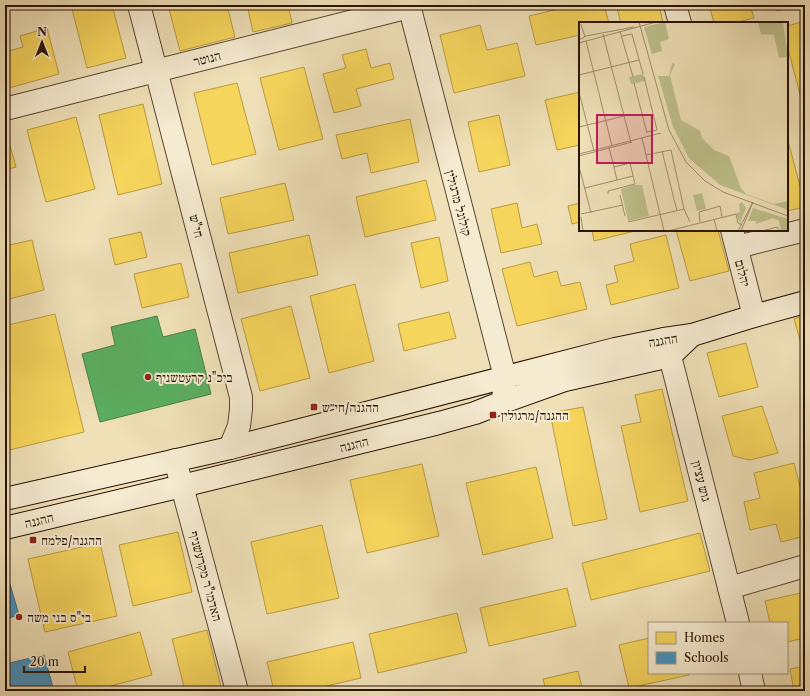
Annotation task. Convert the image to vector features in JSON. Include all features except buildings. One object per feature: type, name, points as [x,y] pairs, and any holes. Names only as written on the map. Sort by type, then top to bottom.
[{"type":"street","name":"חי\"ש","points":[[139,5],[240,398],[239,426],[230,448]]},
{"type":"street","points":[[675,5],[680,22]]},
{"type":"street","name":"הנוטר","points":[[5,109],[409,6]]},
{"type":"street","name":"קולונל מרגולין","points":[[409,6],[505,377],[503,402]]},
{"type":"street","points":[[735,238],[805,230]]},
{"type":"street","name":"יהלום","points":[[735,238],[754,316]]},
{"type":"street","name":"ההגנה","points":[[5,528],[182,486],[475,413],[565,380],[667,348],[692,335],[805,302]]},
{"type":"street","name":"ההגנה","points":[[5,499],[230,448],[615,348],[667,348]]},
{"type":"street","name":"גוש עציון","points":[[667,348],[738,622]]},
{"type":"street","name":"האדמו\"ר מקרעשניף","points":[[175,460],[237,691]]},
{"type":"street","points":[[729,588],[805,566]]},
{"type":"street","points":[[750,674],[754,691]]},
{"type":"place","name":"ביכ\"נ קרעטשניף","points":[[148,377]]},
{"type":"place","name":"ההגנה/חי״ש","points":[[314,407]]},
{"type":"place","name":"ההגנה/מרגולין","points":[[493,415]]},
{"type":"place","name":"ההגנה/פלמח","points":[[33,540]]},
{"type":"place","name":"בי\"ס בני משה","points":[[19,617]]}]
